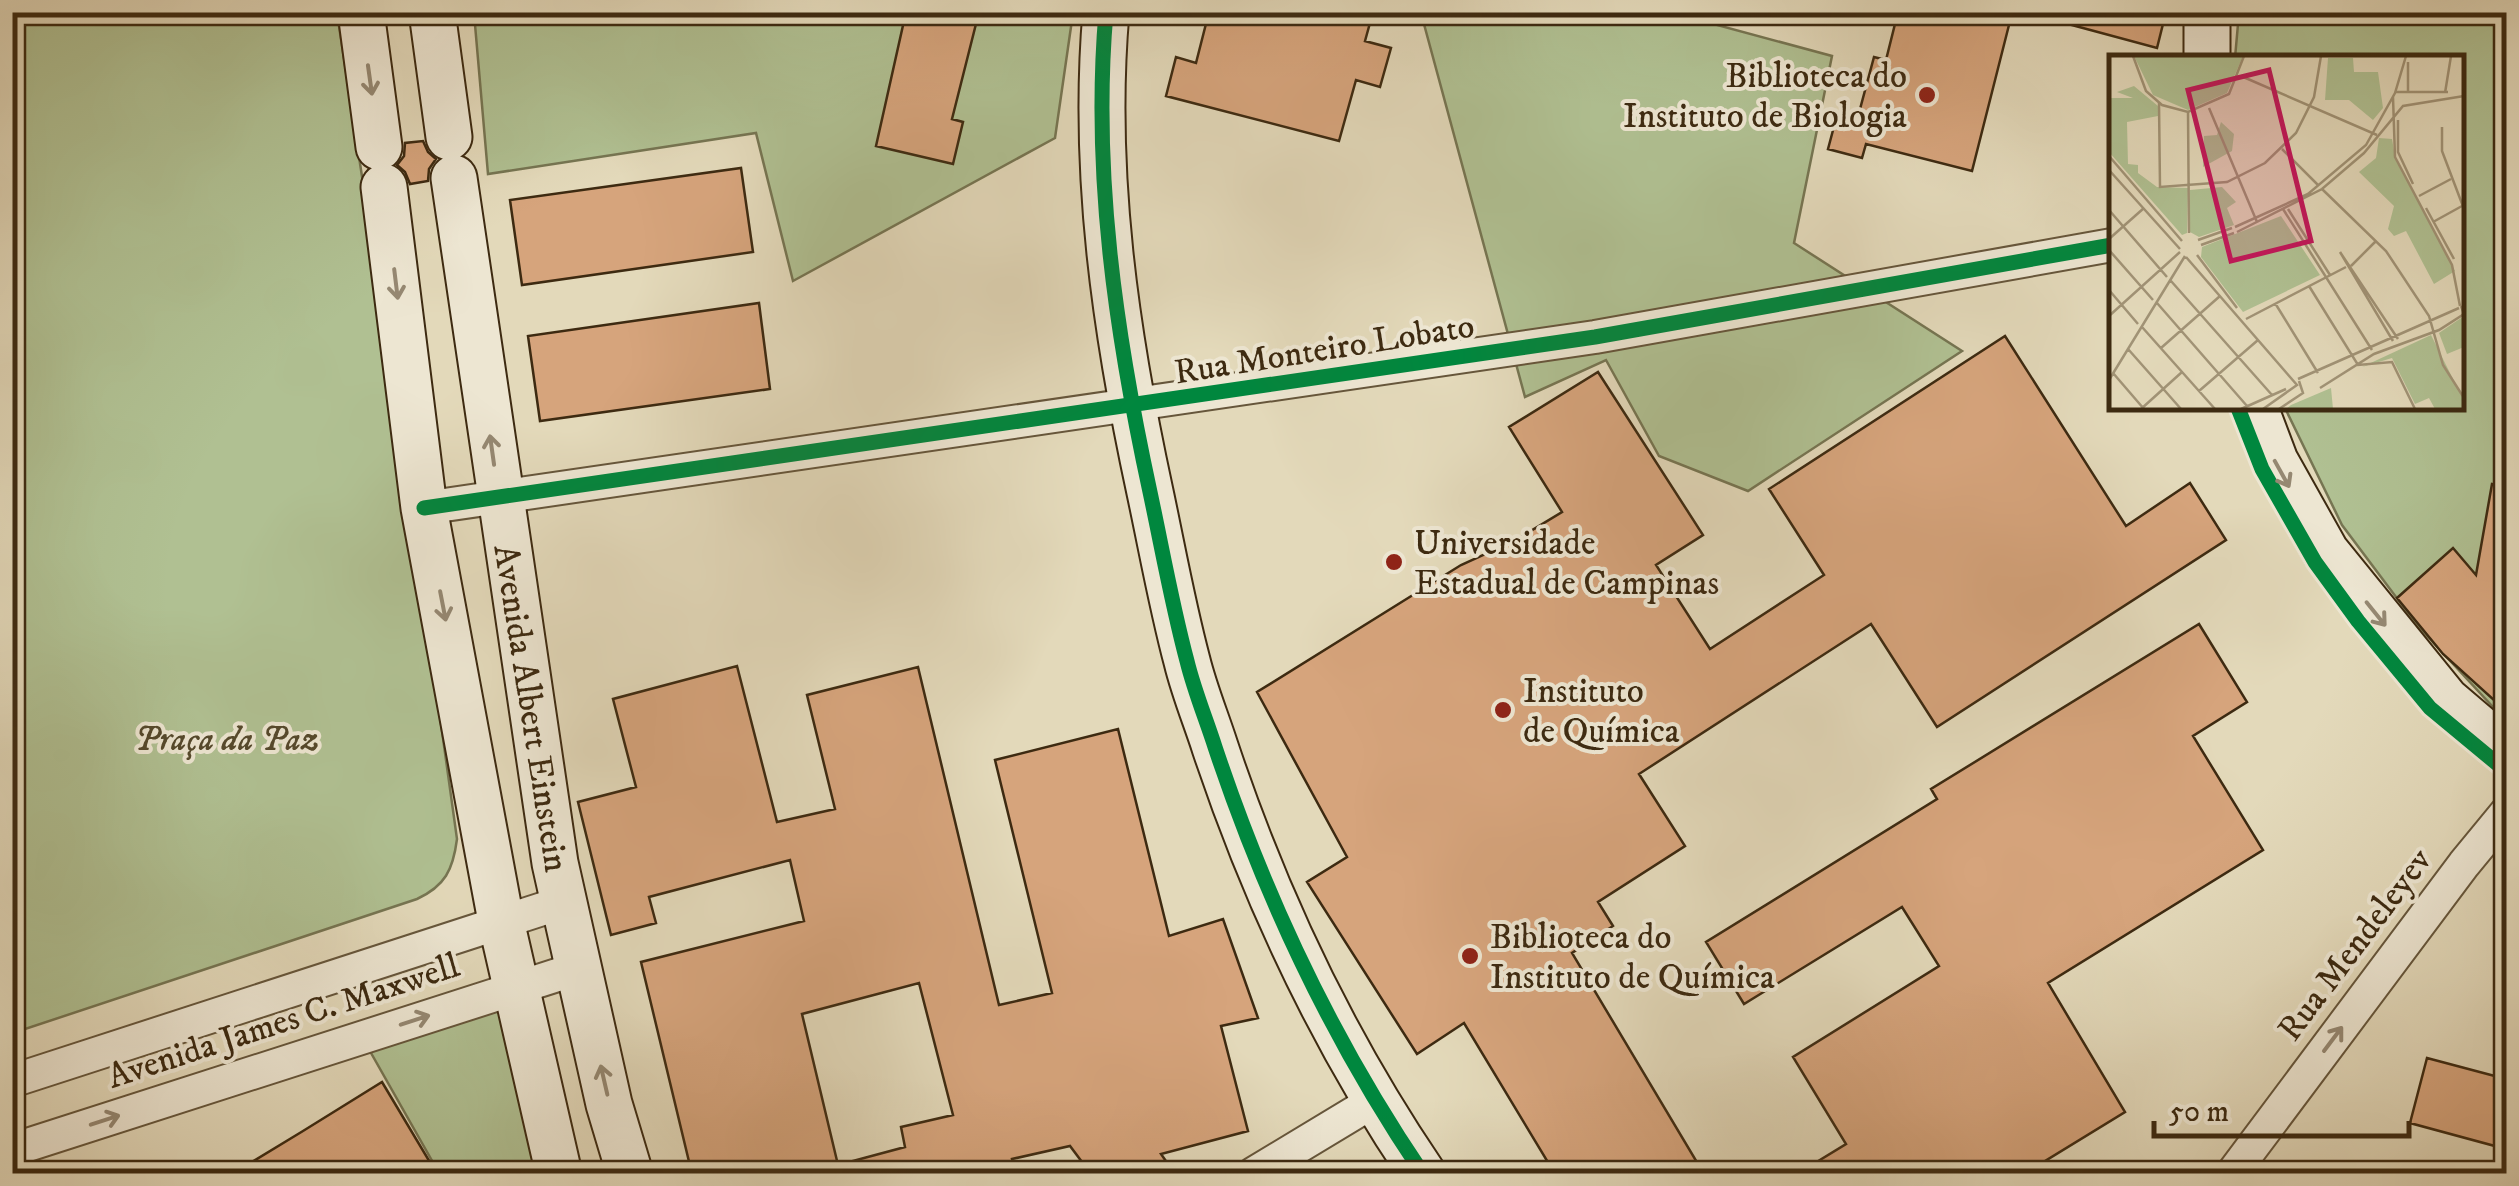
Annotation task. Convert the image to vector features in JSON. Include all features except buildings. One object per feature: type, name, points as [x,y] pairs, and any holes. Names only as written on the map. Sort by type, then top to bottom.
[{"type":"street","name":"Avenida Albert Einstein","points":[[361,12],[424,508],[501,921],[559,1174]]},
{"type":"street","name":"Avenida Albert Einstein","points":[[432,12],[499,497],[564,902],[630,1174]]},
{"type":"street","points":[[1106,12],[1102,66],[1105,214],[1132,407],[1187,664],[1238,814],[1299,956],[1374,1101],[1422,1174]]},
{"type":"street","points":[[2207,55],[2208,12]]},
{"type":"street","name":"Rua Monteiro Lobato","points":[[424,508],[1636,331],[2109,246]]},
{"type":"street","points":[[2256,410],[2275,461],[2326,552],[2446,700],[2506,751]]},
{"type":"street","name":"Rua Mendeleyev","points":[[2232,1174],[2506,813]]},
{"type":"street","name":"Avenida James C. Maxwell","points":[[12,1081],[564,902]]},
{"type":"street","name":"Avenida James C. Maxwell","points":[[12,1150],[578,968]]},
{"type":"street","points":[[1254,1174],[1374,1101]]},
{"type":"green space","name":"Praça da Paz","points":[[12,13],[337,13],[457,839],[446,876],[417,899],[13,1033]]},
{"type":"green space","points":[[474,13],[1073,13],[1055,138],[793,281],[756,133],[488,174]]},
{"type":"green space","points":[[1421,13],[1673,13],[1832,56],[1794,243],[1962,351],[1748,491],[1659,456],[1606,360],[1525,397]]},
{"type":"green space","points":[[2239,13],[2506,13],[2506,721],[2417,625],[2342,525],[2286,410],[2464,410],[2464,55],[2235,55]]},
{"type":"green space","points":[[517,987],[562,1173],[439,1173],[362,1037]]},
{"type":"cycle path","points":[[1106,12],[1102,133],[1117,314],[1138,433],[1190,672],[1256,859],[1304,968],[1360,1073],[1423,1174]]},
{"type":"cycle path","points":[[424,508],[1595,337],[2109,246]]},
{"type":"cycle path","points":[[2239,410],[2262,469],[2315,562],[2358,621],[2430,708],[2506,771]]},
{"type":"place","name":"Biblioteca do Instituto de Biologia","points":[[1927,95]]},
{"type":"place","name":"Universidade Estadual de Campinas","points":[[1394,562]]},
{"type":"place","name":"Instituto de Química","points":[[1503,710]]},
{"type":"place","name":"Biblioteca do Instituto de Química","points":[[1470,956]]}]
